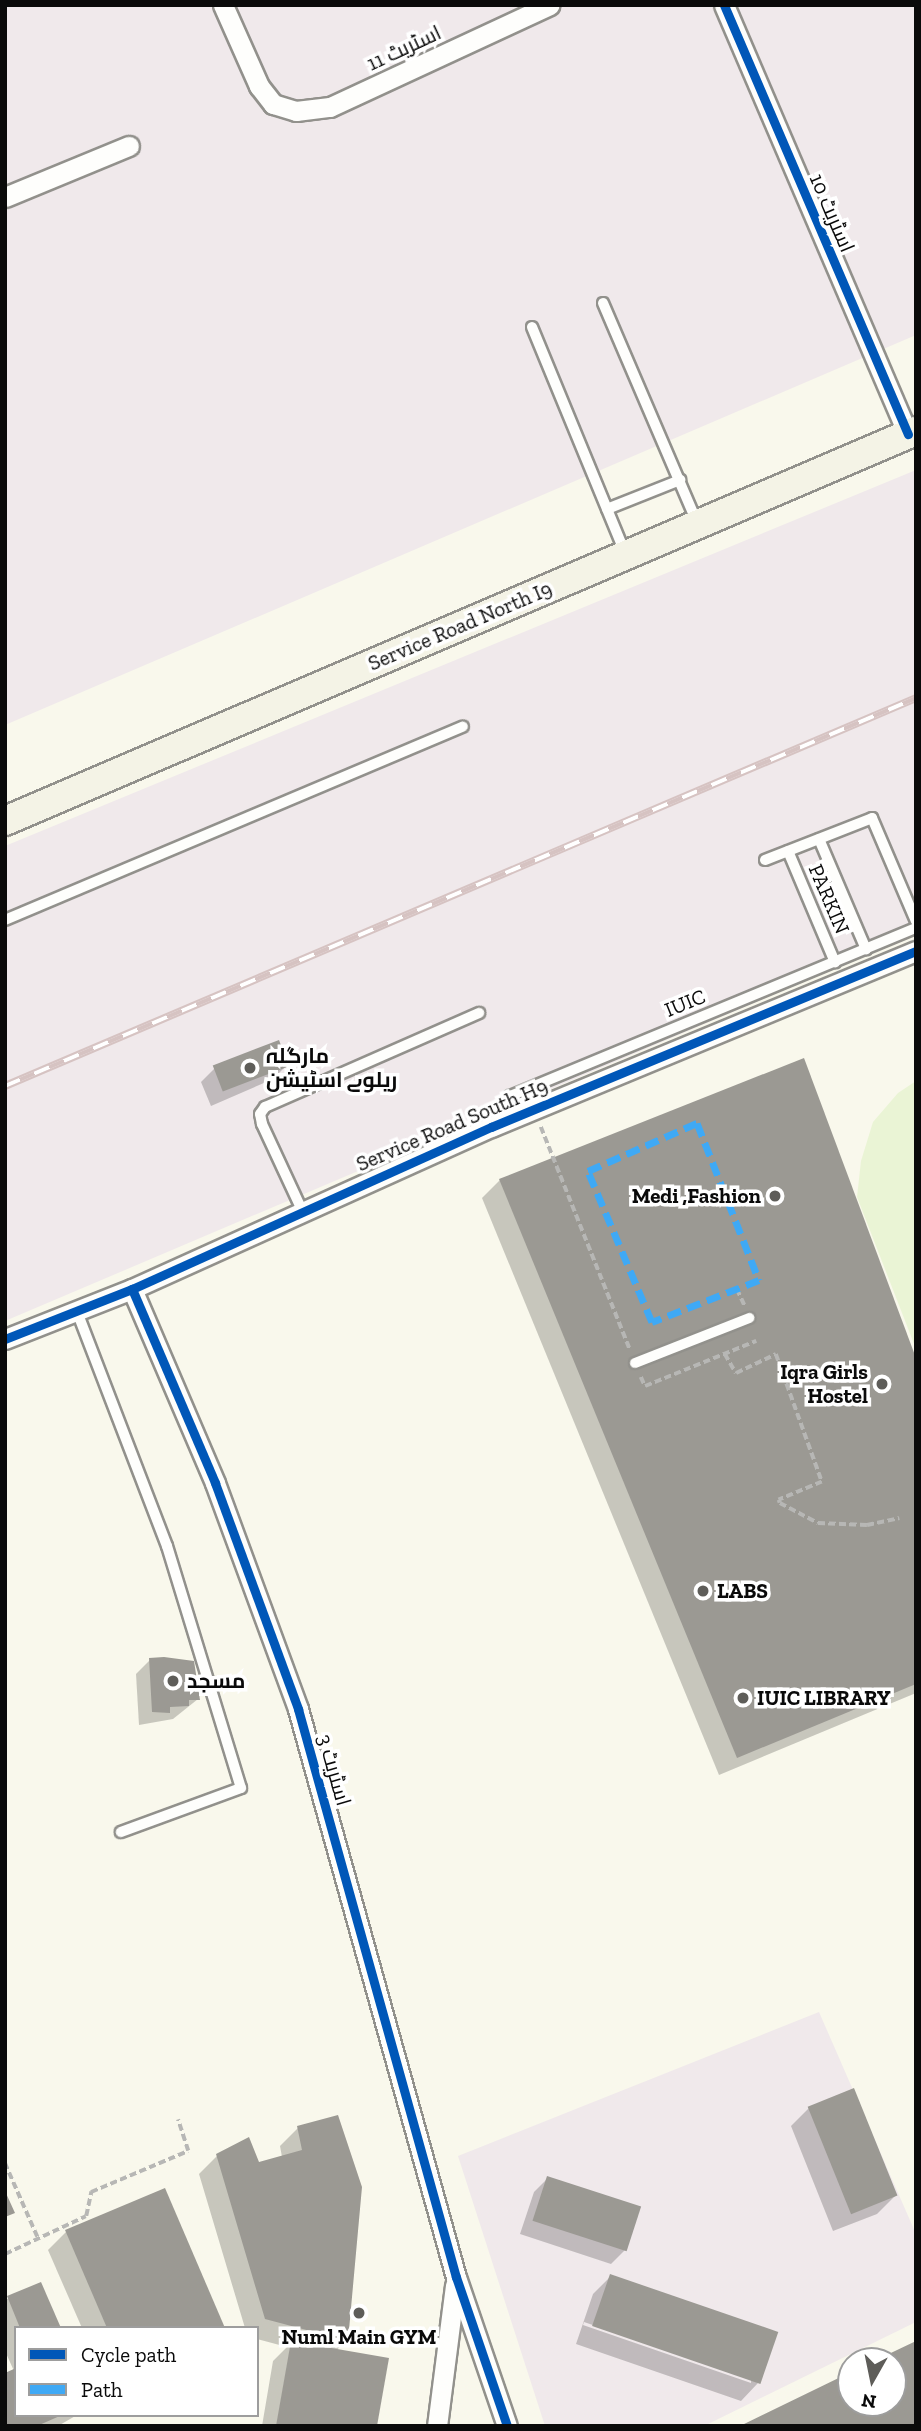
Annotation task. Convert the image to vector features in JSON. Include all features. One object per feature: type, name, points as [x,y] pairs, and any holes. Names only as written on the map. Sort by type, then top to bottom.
[{"type":"main road","name":"Service Road North I9","points":[[5,821],[912,433]]},
{"type":"street","name":"اسٹریٹ 11","points":[[223,5],[258,86],[273,104],[296,111],[330,107],[550,5]]},
{"type":"street","name":"اسٹریٹ 10","points":[[724,5],[912,433]]},
{"type":"street","points":[[5,197],[129,146]]},
{"type":"street","name":"Service Road South H9","points":[[5,1339],[132,1289],[301,1208],[526,1112],[916,951]]},
{"type":"street","name":"اسٹریٹ 3","points":[[132,1289],[215,1483],[298,1709],[456,2277],[507,2426]]},
{"type":"street","points":[[437,2426],[452,2341],[456,2277]]},
{"type":"lane","points":[[603,303],[698,523]]},
{"type":"lane","points":[[532,327],[626,555]]},
{"type":"lane","points":[[607,509],[680,480]]},
{"type":"lane","points":[[5,920],[463,727]]},
{"type":"lane","points":[[765,860],[872,818],[916,921]]},
{"type":"lane","points":[[819,839],[871,947]]},
{"type":"lane","name":"PARKIN","points":[[788,851],[835,962]]},
{"type":"lane","name":"IUIC","points":[[526,1112],[510,1096],[916,928]]},
{"type":"lane","points":[[301,1208],[262,1124],[265,1107],[479,1013]]},
{"type":"lane","points":[[76,1309],[167,1546],[241,1788],[121,1832]]},
{"type":"lane","points":[[635,1363],[749,1318]]},
{"type":"path","points":[[526,1112],[645,1386],[756,1341]]},
{"type":"path","points":[[725,1354],[736,1373],[776,1354],[822,1482],[779,1500],[780,1503],[818,1523],[867,1525],[899,1518]]},
{"type":"path","points":[[5,2254],[86,2216],[91,2192],[188,2151],[178,2120]]},
{"type":"path","points":[[5,2163],[39,2240]]},
{"type":"shaded area","points":[[5,5],[916,5],[916,335],[5,725]]},
{"type":"shaded area","name":"مارگلہ ریلوے اسٹیشن","points":[[916,470],[916,934],[5,1321],[5,846]]},
{"type":"shaded area","points":[[819,2012],[916,2234],[916,2322],[865,2347],[837,2347],[837,2361],[704,2426],[545,2426],[458,2156]]},
{"type":"green space","points":[[916,1081],[916,1349],[857,1197],[861,1161],[873,1122],[898,1093]]},
{"type":"building","points":[[279,1040],[289,1066],[223,1092],[213,1065]]},
{"type":"building","points":[[804,1058],[916,1358],[916,1684],[737,1758],[499,1179]]},
{"type":"building","name":"مسجد","points":[[149,1658],[194,1661],[200,1700],[189,1700],[189,1706],[170,1707],[170,1713],[152,1712]]},
{"type":"building","points":[[854,2088],[897,2196],[851,2214],[808,2107]]},
{"type":"building","points":[[338,2115],[362,2187],[348,2341],[265,2319],[216,2154],[249,2137],[259,2162],[302,2150],[297,2126]]},
{"type":"building","points":[[547,2176],[641,2207],[627,2251],[532,2221]]},
{"type":"building","points":[[165,2188],[224,2326],[106,2326],[65,2230]]},
{"type":"building","points":[[5,2191],[15,2213],[5,2217]]},
{"type":"building","points":[[610,2274],[778,2332],[760,2384],[592,2326]]},
{"type":"building","points":[[41,2282],[60,2326],[19,2326],[7,2296]]},
{"type":"building","points":[[291,2341],[389,2358],[377,2426],[276,2426]]},
{"type":"building","points":[[916,2341],[916,2426],[740,2426],[837,2379],[837,2417],[907,2417],[907,2347],[903,2347]]},
{"type":"building","points":[[14,2369],[14,2417],[57,2417],[37,2426],[5,2426],[5,2373]]},
{"type":"railway","points":[[5,1086],[916,698]]},
{"type":"marked path","points":[[697,1123],[759,1280],[652,1322],[588,1171],[697,1123]]},
{"type":"cycle path","points":[[724,5],[908,434]]},
{"type":"cycle path","points":[[5,1339],[132,1289],[491,1127],[916,951]]},
{"type":"cycle path","points":[[132,1289],[215,1483],[298,1709],[456,2277],[507,2426]]},
{"type":"place","name":"مارگلہ ریلوے اسٹیشن","points":[[250,1068]]},
{"type":"place","name":"Medi ,Fashion","points":[[775,1196]]},
{"type":"place","name":"Iqra Girls Hostel","points":[[882,1384]]},
{"type":"place","name":"LABS","points":[[703,1591]]},
{"type":"place","name":"مسجد","points":[[173,1681]]},
{"type":"place","name":"IUIC LIBRARY","points":[[743,1698]]},
{"type":"place","name":"Numl Main GYM","points":[[359,2313]]}]
